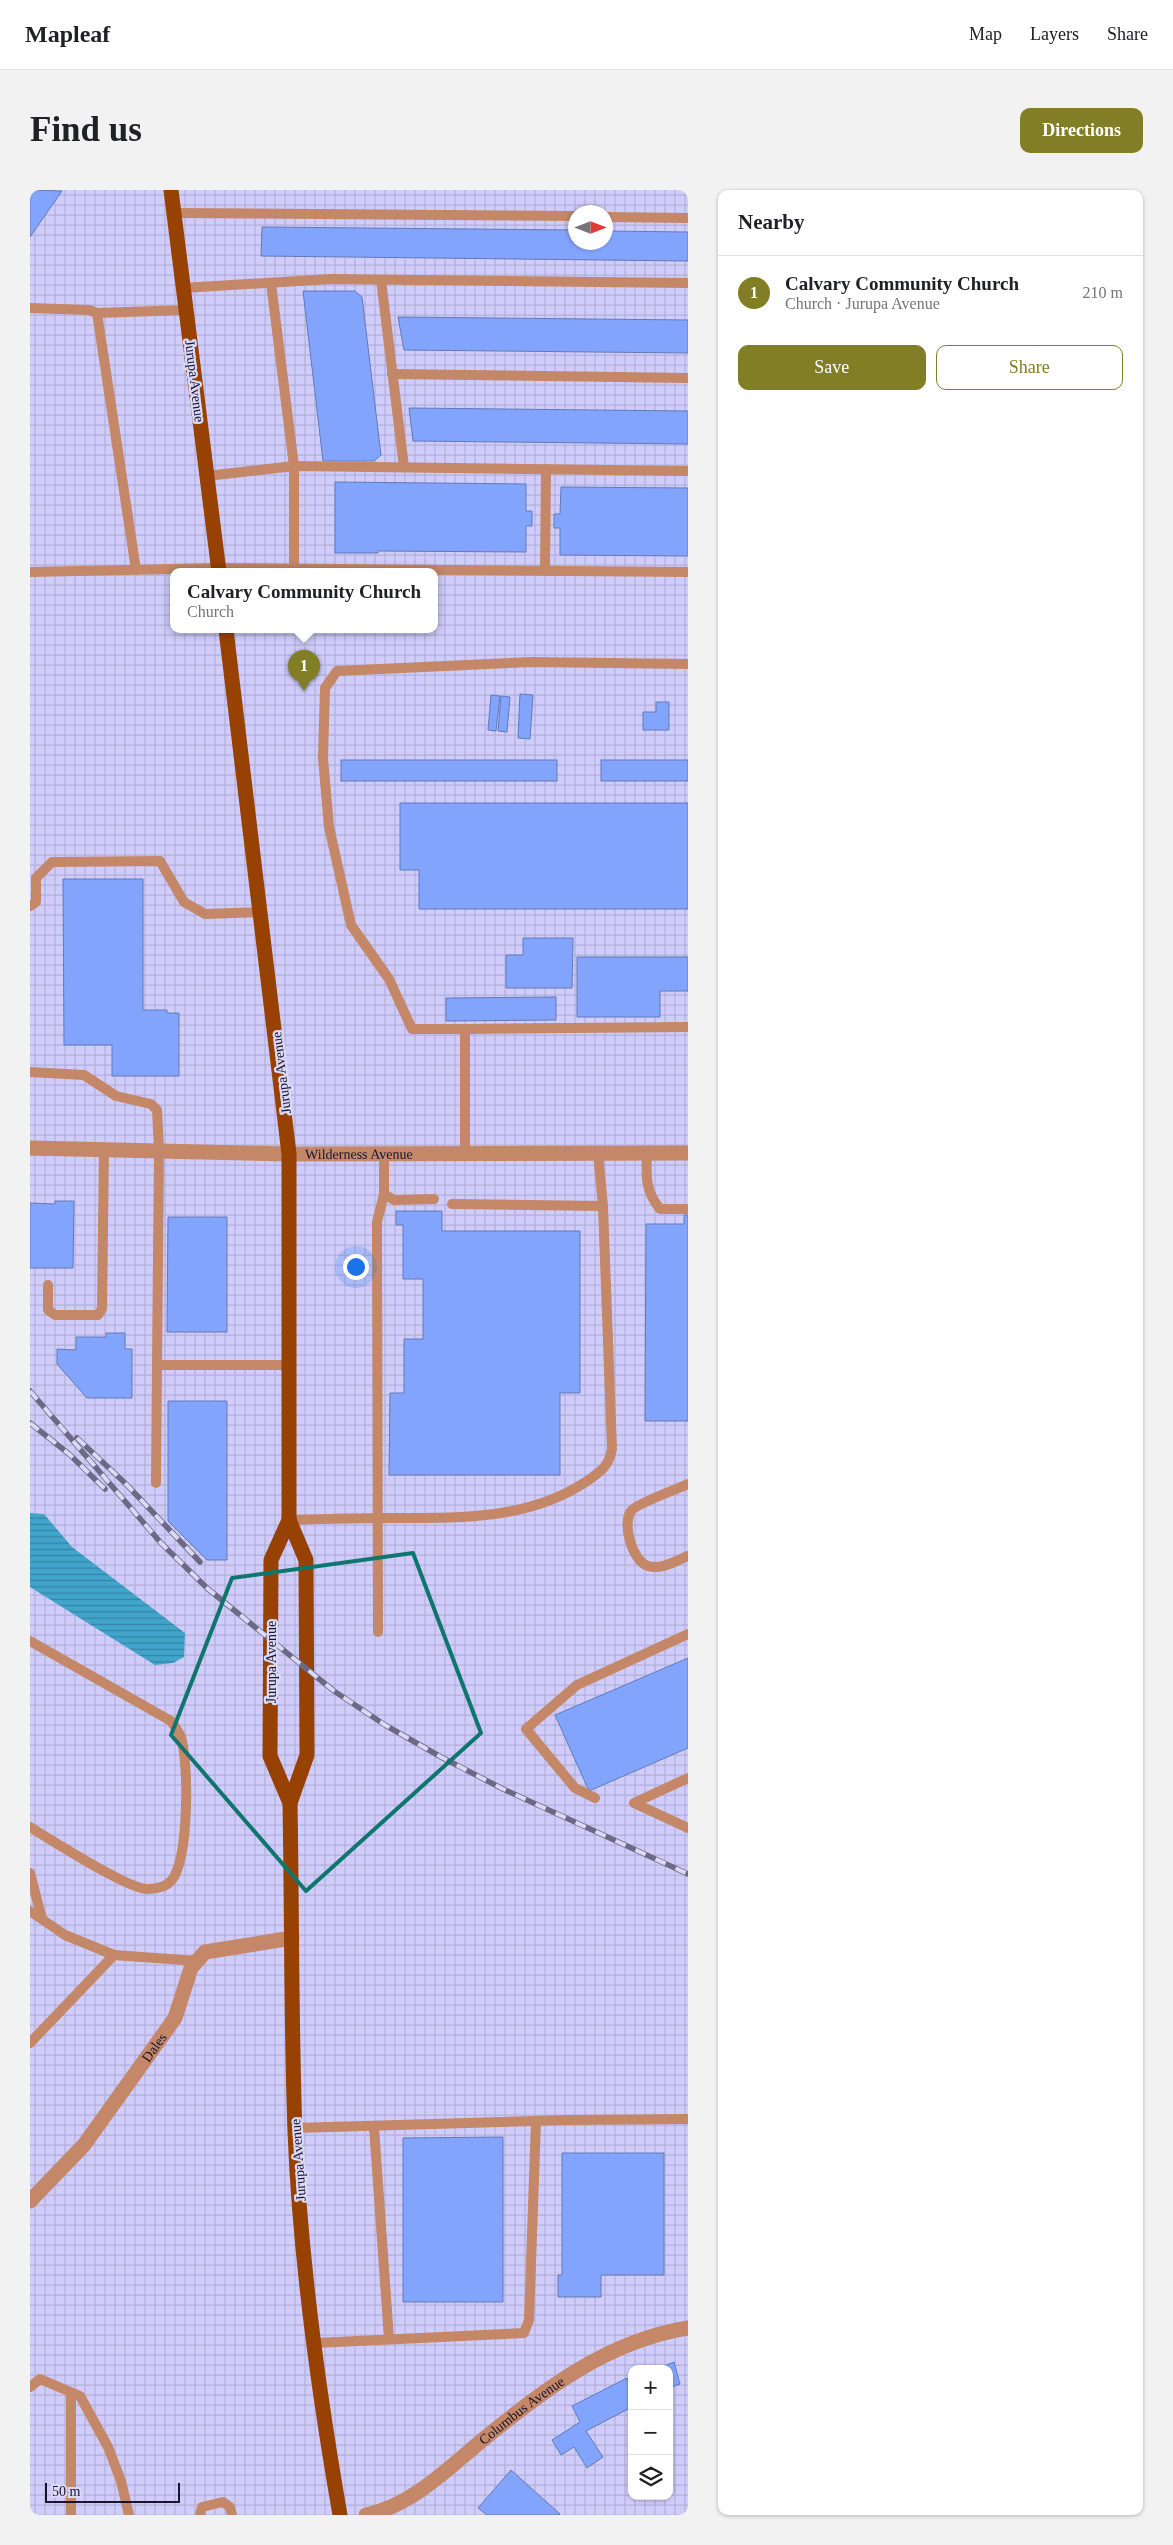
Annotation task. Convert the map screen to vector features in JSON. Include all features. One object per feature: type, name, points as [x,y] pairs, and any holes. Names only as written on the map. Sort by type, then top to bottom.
[{"type":"main road","name":"Jurupa Avenue","points":[[171,190],[218,568]]},
{"type":"main road","name":"Jurupa Avenue","points":[[226,633],[289,1154],[289,1520],[306,1560],[307,1755],[290,1803],[295,2128],[305,2264],[340,2515]]},
{"type":"main road","name":"Jurupa Avenue","points":[[289,1520],[271,1560],[270,1756],[290,1803]]},
{"type":"street","name":"Wilderness Avenue","points":[[30,1148],[289,1154],[688,1153]]},
{"type":"street","points":[[197,1961],[205,1952],[292,1938]]},
{"type":"street","name":"Dales","points":[[30,2201],[84,2145],[175,2018],[191,1968],[197,1961]]},
{"type":"street","name":"Columbus Avenue","points":[[366,2515],[414,2494],[528,2402],[561,2379],[598,2358],[628,2345],[688,2328]]},
{"type":"lane","points":[[174,213],[568,216]]},
{"type":"lane","points":[[613,217],[688,218]]},
{"type":"lane","points":[[183,288],[330,279],[688,283]]},
{"type":"lane","points":[[381,280],[404,468]]},
{"type":"lane","points":[[271,283],[294,466],[294,568]]},
{"type":"lane","points":[[30,308],[89,310],[97,313],[186,310]]},
{"type":"lane","points":[[97,313],[136,570]]},
{"type":"lane","points":[[392,374],[688,378]]},
{"type":"lane","points":[[207,476],[294,466],[688,471]]},
{"type":"lane","points":[[545,571],[546,470]]},
{"type":"lane","points":[[30,572],[170,570]]},
{"type":"lane","points":[[438,570],[688,572]]},
{"type":"lane","points":[[688,664],[531,662],[337,671],[325,688],[323,758],[329,827],[351,925],[389,979],[412,1029],[688,1027]]},
{"type":"lane","points":[[30,906],[36,902],[36,878],[52,862],[160,861],[184,902],[205,914],[261,912]]},
{"type":"lane","points":[[465,1029],[465,1153]]},
{"type":"lane","points":[[30,1072],[84,1075],[116,1096],[151,1104],[157,1110],[159,1150],[156,1483]]},
{"type":"lane","points":[[48,1285],[48,1310],[55,1314],[98,1314],[102,1309],[104,1149]]},
{"type":"lane","points":[[289,1520],[469,1518],[538,1506],[571,1492],[603,1470],[610,1460],[612,1449],[603,1206],[598,1153]]},
{"type":"lane","points":[[647,1153],[646,1186],[651,1198],[660,1209],[688,1210]]},
{"type":"lane","points":[[378,1632],[377,1222],[384,1194],[384,1154]]},
{"type":"lane","points":[[384,1194],[394,1200],[434,1199]]},
{"type":"lane","points":[[452,1204],[603,1206]]},
{"type":"lane","points":[[157,1365],[289,1365]]},
{"type":"lane","points":[[688,1484],[633,1508],[626,1519],[626,1530],[640,1561],[647,1566],[661,1568],[688,1556]]},
{"type":"lane","points":[[595,1798],[575,1788],[526,1729],[577,1685],[688,1634]]},
{"type":"lane","points":[[30,1641],[170,1721],[181,1736],[186,1783],[182,1856],[172,1879],[165,1886],[146,1889],[120,1879],[30,1827]]},
{"type":"lane","points":[[688,1778],[634,1802],[688,1828]]},
{"type":"lane","points":[[30,1873],[42,1919]]},
{"type":"lane","points":[[30,1911],[65,1934],[114,1955],[197,1961]]},
{"type":"lane","points":[[30,2043],[114,1955]]},
{"type":"lane","points":[[295,2128],[688,2119]]},
{"type":"lane","points":[[315,2343],[524,2333],[530,2320],[536,2121]]},
{"type":"lane","points":[[374,2127],[389,2339]]},
{"type":"lane","points":[[30,2387],[40,2379],[80,2396],[108,2447],[121,2481],[129,2515]]},
{"type":"lane","points":[[71,2393],[72,2515]]},
{"type":"lane","points":[[200,2515],[202,2507],[223,2502],[230,2507],[232,2515]]},
{"type":"highlighted area","points":[[413,1553],[481,1733],[306,1891],[171,1735],[232,1578]]},
{"type":"shaded area","points":[[30,190],[688,190],[688,2515],[30,2515]]},
{"type":"shaded area","points":[[30,1513],[44,1514],[72,1547],[185,1633],[184,1657],[173,1663],[155,1665],[30,1587]]},
{"type":"building","points":[[30,190],[62,191],[30,237]]},
{"type":"building","points":[[262,227],[568,230],[568,250],[613,250],[613,231],[688,232],[688,261],[261,256]]},
{"type":"building","points":[[303,291],[355,291],[362,297],[381,455],[374,461],[323,461]]},
{"type":"building","points":[[398,317],[688,320],[688,353],[404,350]]},
{"type":"building","points":[[409,408],[688,411],[688,444],[413,441]]},
{"type":"building","points":[[335,482],[526,484],[526,511],[532,511],[532,526],[526,526],[526,552],[378,551],[378,553],[335,553]]},
{"type":"building","points":[[561,487],[688,488],[688,556],[560,555],[560,528],[554,528],[554,514],[560,514]]},
{"type":"building","points":[[520,694],[533,695],[530,739],[518,738]]},
{"type":"building","points":[[491,695],[500,696],[496,731],[488,730]]},
{"type":"building","points":[[501,696],[510,697],[507,732],[498,731]]},
{"type":"building","points":[[656,702],[669,702],[669,730],[643,730],[643,712],[656,712]]},
{"type":"building","points":[[341,760],[557,760],[557,781],[341,781]]},
{"type":"building","points":[[601,760],[688,760],[688,781],[601,781]]},
{"type":"building","points":[[400,803],[688,803],[688,909],[419,909],[419,870],[400,870]]},
{"type":"building","points":[[63,879],[143,879],[143,1010],[167,1010],[167,1013],[179,1013],[179,1076],[112,1076],[112,1045],[64,1045]]},
{"type":"building","points":[[523,938],[573,938],[572,988],[506,988],[506,955],[523,955]]},
{"type":"building","points":[[577,957],[688,957],[688,991],[660,991],[660,1017],[577,1017]]},
{"type":"building","points":[[556,997],[556,1020],[446,1021],[446,998]]},
{"type":"building","points":[[55,1201],[74,1201],[73,1268],[30,1268],[30,1203],[55,1204]]},
{"type":"building","points":[[396,1211],[442,1211],[442,1231],[580,1231],[580,1393],[560,1393],[560,1475],[389,1475],[390,1393],[404,1393],[404,1339],[423,1339],[423,1279],[403,1279],[403,1225],[396,1225]]},
{"type":"building","points":[[684,1215],[688,1215],[688,1421],[645,1421],[646,1224],[684,1224]]},
{"type":"building","points":[[168,1217],[227,1217],[227,1332],[167,1332]]},
{"type":"building","points":[[106,1333],[125,1333],[125,1349],[132,1349],[132,1398],[87,1398],[57,1364],[57,1349],[76,1350],[76,1337],[106,1337]]},
{"type":"building","points":[[168,1401],[227,1401],[227,1560],[207,1560],[168,1521]]},
{"type":"building","points":[[688,1658],[688,1748],[589,1791],[555,1715]]},
{"type":"building","points":[[503,2137],[503,2302],[403,2302],[403,2138]]},
{"type":"building","points":[[562,2153],[664,2153],[664,2275],[601,2275],[601,2297],[558,2297],[558,2275],[562,2275]]},
{"type":"building","points":[[674,2362],[680,2384],[673,2387],[673,2365],[667,2365]]},
{"type":"building","points":[[627,2378],[628,2380],[628,2409],[586,2431],[603,2457],[587,2468],[574,2447],[561,2455],[552,2440],[580,2422],[572,2406]]},
{"type":"building","points":[[511,2470],[560,2514],[487,2515],[478,2508]]},
{"type":"railway","points":[[30,1391],[161,1543],[208,1589],[334,1691],[385,1725],[441,1757],[503,1789],[688,1874]]},
{"type":"railway","points":[[30,1423],[69,1454],[105,1489]]},
{"type":"railway","points":[[77,1438],[126,1484],[200,1562]]},
{"type":"place","name":"Calvary Community Church","points":[[304,691]]}]
